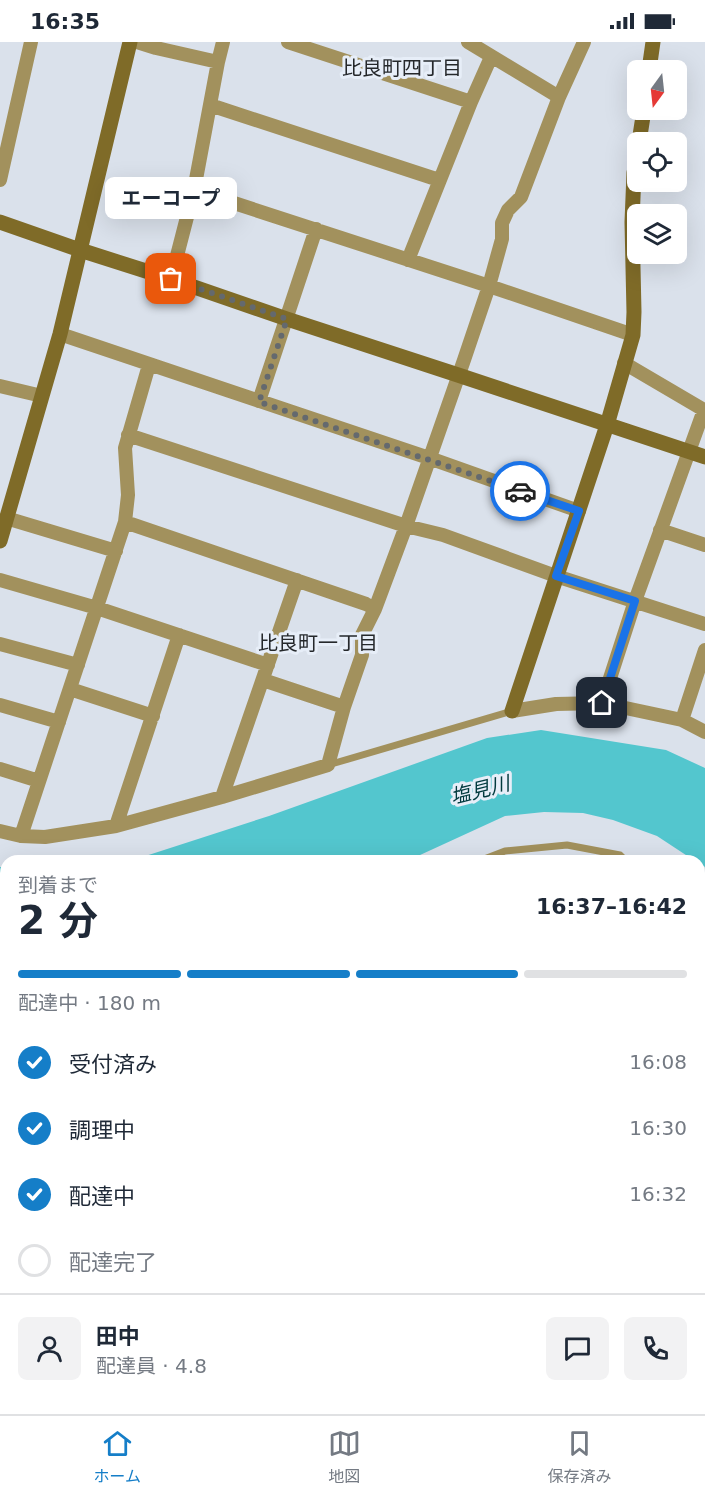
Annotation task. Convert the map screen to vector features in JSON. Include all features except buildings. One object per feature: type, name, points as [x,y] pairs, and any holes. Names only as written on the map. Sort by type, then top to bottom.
[{"type":"street","points":[[0,180],[32,42]]},
{"type":"street","points":[[0,541],[60,334],[130,42]]},
{"type":"street","points":[[137,42],[218,62]]},
{"type":"street","points":[[171,279],[194,190],[223,42]]},
{"type":"street","points":[[288,42],[471,102]]},
{"type":"street","points":[[468,42],[559,97]]},
{"type":"street","points":[[0,831],[21,836],[45,837],[116,826],[328,765],[344,707],[362,655],[362,635],[375,609],[406,525],[489,286],[502,239],[502,223],[508,210],[521,197],[559,97],[584,42]]},
{"type":"street","points":[[649,60],[650,43]]},
{"type":"street","points":[[408,260],[491,57]]},
{"type":"street","points":[[210,105],[439,180]]},
{"type":"street","points":[[194,190],[633,335]]},
{"type":"street","points":[[633,192],[633,335],[607,425],[512,711],[556,704],[602,703],[682,720],[705,732]]},
{"type":"street","points":[[0,222],[705,457]]},
{"type":"street","points":[[259,402],[316,229]]},
{"type":"street","points":[[60,334],[579,511]]},
{"type":"street","points":[[602,703],[635,601],[704,410],[624,363]]},
{"type":"street","points":[[21,836],[125,522],[128,495],[125,448],[149,365]]},
{"type":"street","points":[[0,386],[42,396]]},
{"type":"street","points":[[128,435],[443,535],[556,576],[705,624]]},
{"type":"street","points":[[6,518],[116,551]]},
{"type":"street","points":[[125,522],[375,609]]},
{"type":"street","points":[[660,530],[705,545]]},
{"type":"street","points":[[0,580],[97,608],[268,665]]},
{"type":"street","points":[[222,797],[297,580]]},
{"type":"street","points":[[116,826],[178,635]]},
{"type":"street","points":[[0,644],[78,665]]},
{"type":"street","points":[[682,720],[699,695],[705,650]]},
{"type":"street","points":[[263,680],[344,707]]},
{"type":"street","points":[[70,689],[153,716]]},
{"type":"street","points":[[0,705],[59,722]]},
{"type":"street","points":[[0,769],[39,781]]},
{"type":"lane","points":[[328,765],[512,711]]},
{"type":"lane","points":[[494,855],[505,851],[567,845],[620,855]]},
{"type":"water","name":"塩見川","points":[[541,730],[666,750],[705,768],[705,855],[686,855],[657,836],[613,820],[583,813],[544,812],[505,816],[420,855],[149,855],[269,816],[487,738]]},
{"type":"way so far","points":[[171,279],[287,319],[259,402],[429,458],[520,491]]},
{"type":"place","name":"エーコープ","points":[[171,279]]},
{"type":"district","name":"比良町四丁目","points":[[402,68]]},
{"type":"district","name":"比良町一丁目","points":[[318,643]]},
{"type":"route","points":[[520,491],[579,511],[556,576],[635,601],[602,703]]}]
